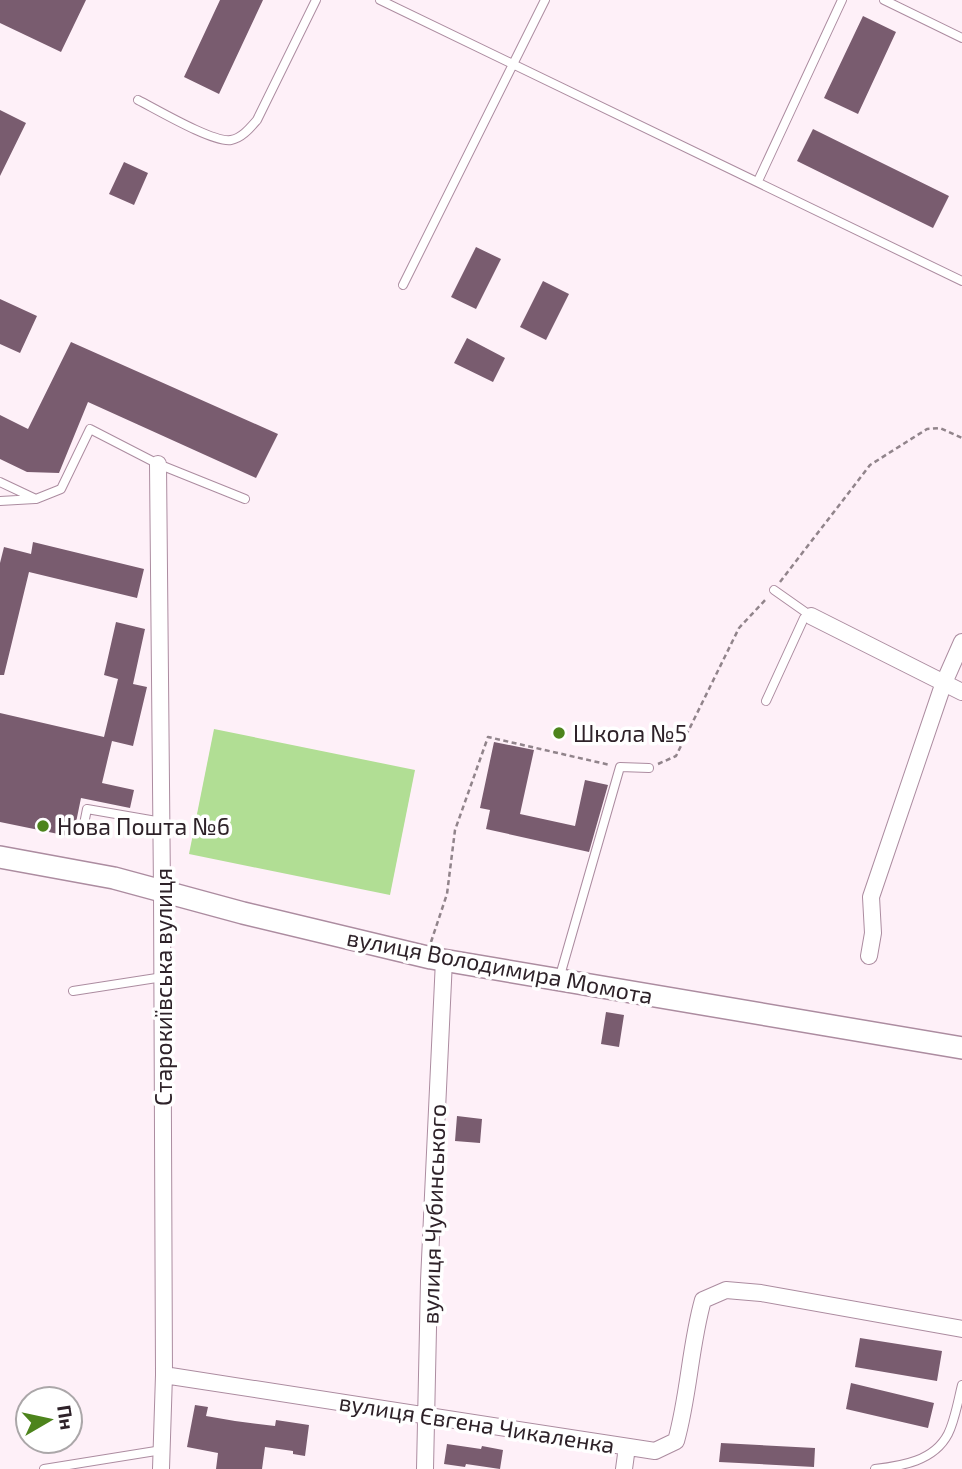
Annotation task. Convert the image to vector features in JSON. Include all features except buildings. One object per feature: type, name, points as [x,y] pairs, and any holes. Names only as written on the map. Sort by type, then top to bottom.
[{"type":"street","name":"Старокиївська вулиця","points":[[158,464],[163,977],[164,1375],[161,1469]]},
{"type":"street","points":[[811,616],[943,685],[962,692]]},
{"type":"street","points":[[869,956],[873,933],[871,897],[943,685],[962,642]]},
{"type":"street","name":"вулиця Володимира Момота","points":[[0,857],[114,878],[243,913],[435,958],[962,1048]]},
{"type":"street","name":"вулиця Чубинського","points":[[425,1469],[435,958]]},
{"type":"street","name":"вулиця Євгена Чикаленка","points":[[164,1375],[655,1451],[676,1441],[684,1413],[696,1323],[703,1300],[726,1290],[761,1293],[962,1329]]},
{"type":"street","points":[[624,1469],[627,1447]]},
{"type":"lane","points":[[138,100],[214,138],[230,140],[245,133],[257,120],[316,0]]},
{"type":"lane","points":[[380,0],[962,281]]},
{"type":"lane","points":[[403,285],[545,0]]},
{"type":"lane","points":[[758,181],[842,0]]},
{"type":"lane","points":[[884,0],[962,38]]},
{"type":"lane","points":[[0,501],[36,499],[61,489],[90,429],[158,464],[245,499]]},
{"type":"lane","points":[[0,482],[36,499]]},
{"type":"lane","points":[[774,590],[811,616]]},
{"type":"lane","points":[[765,701],[804,618],[811,616]]},
{"type":"lane","points":[[559,979],[621,767],[649,768]]},
{"type":"lane","points":[[83,830],[88,809],[162,822]]},
{"type":"lane","points":[[73,991],[163,977]]},
{"type":"lane","points":[[875,1469],[915,1461],[934,1452],[948,1434],[962,1385]]},
{"type":"lane","points":[[44,1469],[162,1450]]},
{"type":"path","points":[[649,768],[676,756],[739,628],[774,590],[870,465],[927,429],[940,428],[962,438]]},
{"type":"path","points":[[435,958],[455,830],[488,737],[621,767]]},
{"type":"green space","points":[[214,729],[415,770],[390,895],[189,854]]},
{"type":"place","name":"Школа №5","points":[[559,733]]},
{"type":"place","name":"Нова Пошта №6","points":[[43,826]]}]
